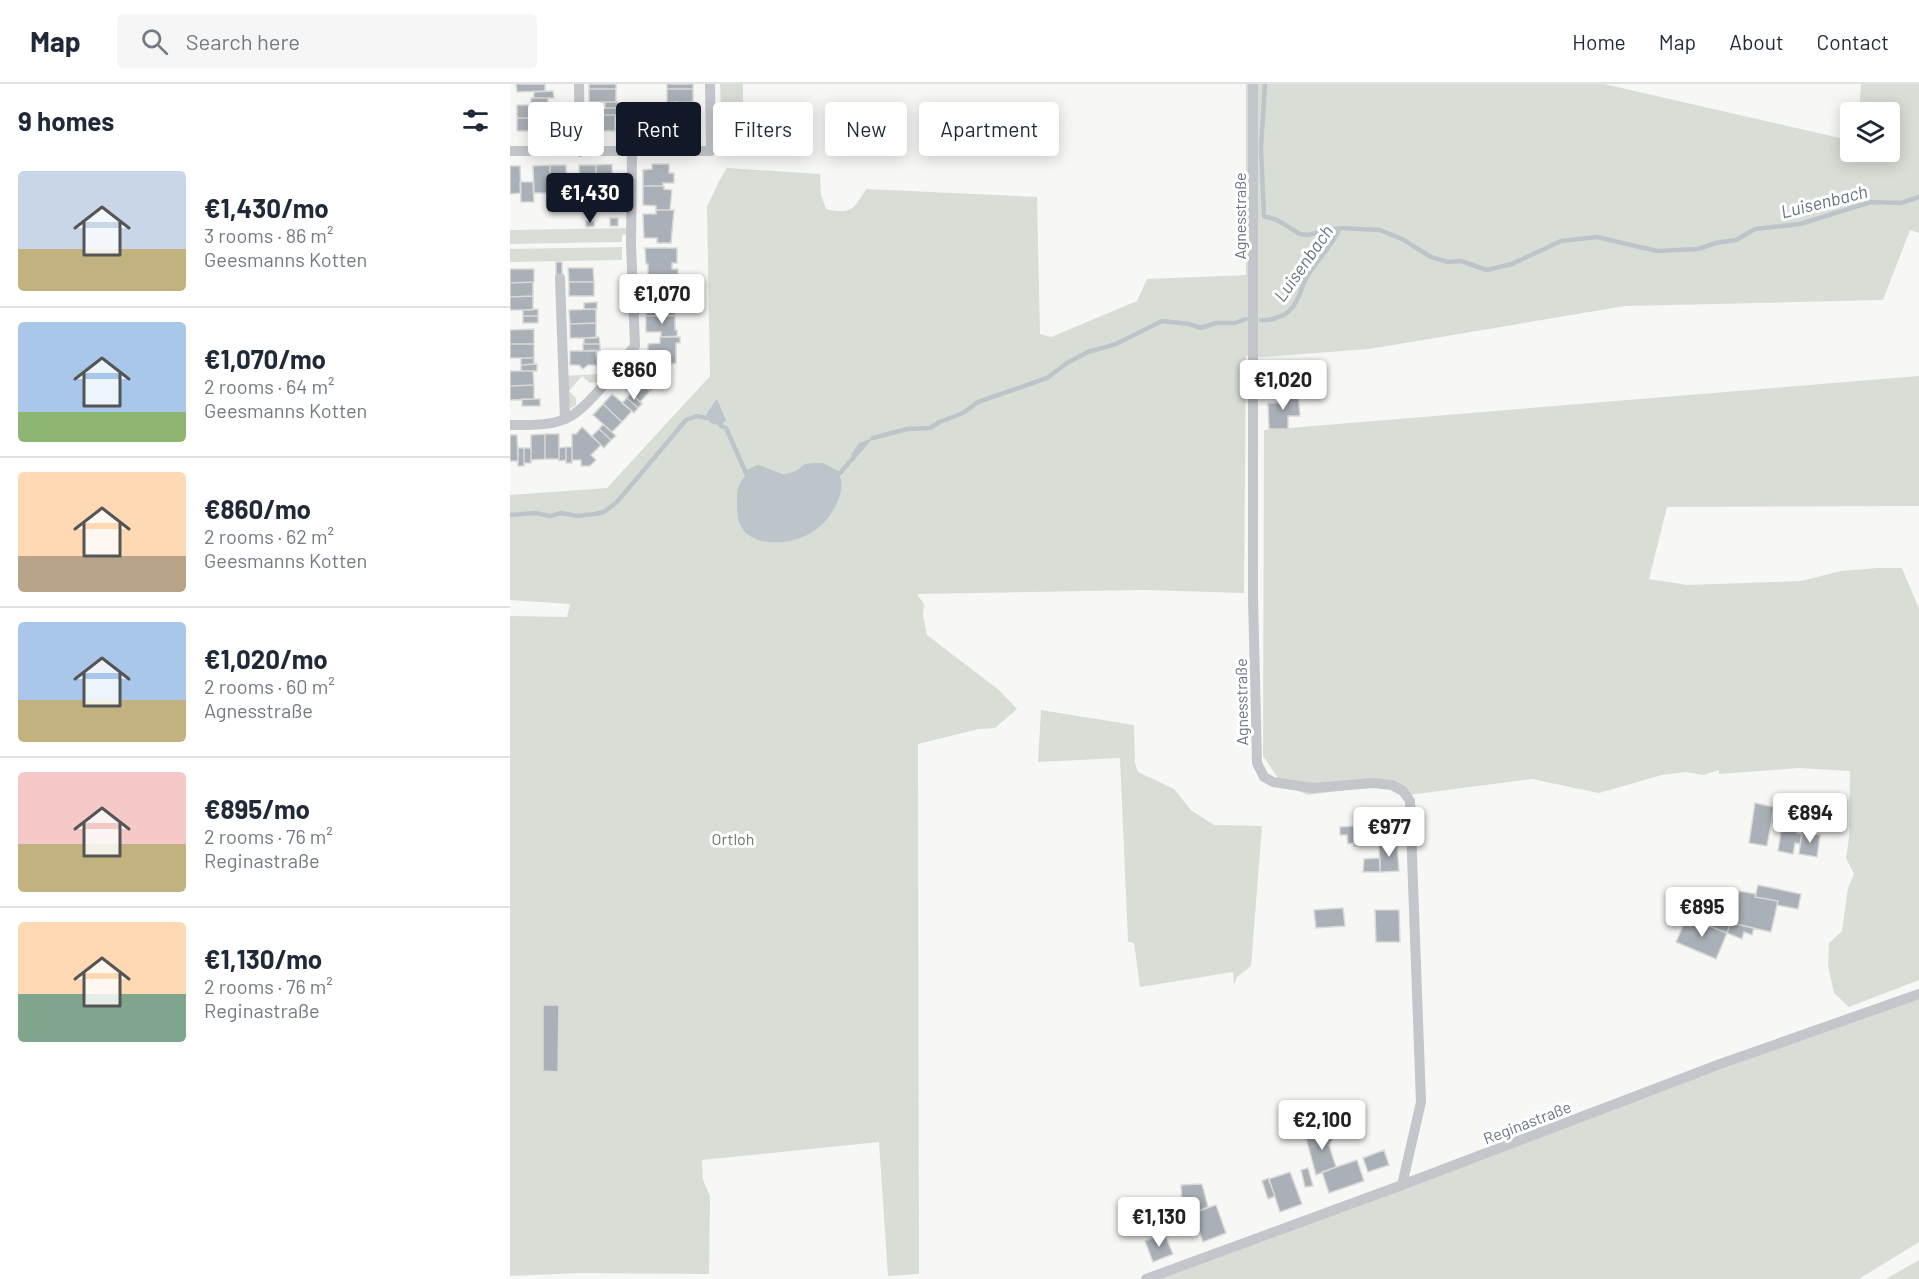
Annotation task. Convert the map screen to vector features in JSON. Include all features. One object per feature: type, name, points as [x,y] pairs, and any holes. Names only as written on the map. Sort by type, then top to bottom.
[{"type":"street","points":[[579,84],[579,102]]},
{"type":"street","points":[[701,152],[711,152],[710,84]]},
{"type":"street","name":"Agnesstraße","points":[[1253,84],[1253,598],[1257,763],[1264,777],[1273,782],[1313,788],[1373,783],[1392,785],[1403,791],[1410,801],[1421,1102],[1402,1185]]},
{"type":"street","points":[[510,151],[528,151]]},
{"type":"street","points":[[510,425],[547,424],[579,412],[635,346],[631,244],[632,156]]},
{"type":"street","points":[[560,278],[565,419]]},
{"type":"street","name":"Reginastraße","points":[[1146,1279],[1723,1063],[1919,994]]},
{"type":"green space","points":[[720,84],[743,84],[743,102],[721,102]]},
{"type":"green space","name":"Ortloh","points":[[1246,84],[1604,84],[1840,138],[1840,162],[1900,162],[1900,102],[1860,102],[1861,84],[1919,84],[1919,233],[1910,230],[1883,300],[1625,306],[1369,349],[1263,357],[1246,356],[1244,593],[1144,590],[917,594],[924,604],[923,615],[927,635],[999,690],[1017,709],[995,728],[979,729],[918,744],[919,1274],[888,1276],[879,1142],[702,1160],[703,1180],[710,1196],[709,1274],[580,1273],[510,1276],[510,616],[567,617],[570,604],[510,600],[510,495],[607,488],[710,376],[707,207],[727,168],[820,174],[821,195],[826,209],[834,211],[851,209],[866,189],[1037,197],[1040,334],[1051,337],[1137,301],[1147,279],[1246,275]]},
{"type":"green space","points":[[628,228],[628,234],[622,235],[622,242],[510,244],[510,230]]},
{"type":"green space","points":[[622,247],[622,260],[510,262],[510,249]]},
{"type":"green space","points":[[598,374],[600,379],[598,382],[590,383],[582,376],[569,391],[576,398],[576,405],[570,409],[564,376]]},
{"type":"green space","points":[[1919,376],[1919,506],[1667,507],[1649,579],[1688,585],[1801,581],[1841,571],[1902,568],[1919,609],[1919,980],[1849,1007],[1834,993],[1828,965],[1829,943],[1842,931],[1848,888],[1854,874],[1846,858],[1849,838],[1850,771],[1799,768],[1719,774],[1719,770],[1703,775],[1686,772],[1662,775],[1599,793],[1532,779],[1401,796],[1398,783],[1308,795],[1283,785],[1263,756],[1264,430]]},
{"type":"green space","points":[[1041,710],[1134,725],[1135,763],[1138,772],[1174,789],[1191,810],[1214,825],[1262,826],[1251,966],[1237,977],[1234,985],[1233,972],[1140,987],[1134,943],[1128,942],[1120,758],[1038,762]]},
{"type":"green space","points":[[1919,996],[1919,1242],[1859,1279],[1154,1279]]},
{"type":"green space","points":[[1919,1260],[1919,1279],[1886,1279]]},
{"type":"shaded area","points":[[717,399],[726,420],[721,426],[711,423],[706,418]]},
{"type":"shaded area","points":[[873,438],[857,457],[851,455],[859,443]]},
{"type":"shaded area","points":[[822,465],[839,474],[842,486],[836,505],[822,524],[803,537],[781,542],[758,540],[744,531],[738,517],[737,494],[742,479],[749,472],[758,467],[785,477],[797,473],[806,466]]},
{"type":"building","points":[[516,84],[545,84],[545,91],[517,92]]},
{"type":"building","points":[[589,84],[616,84],[616,89],[589,89]]},
{"type":"building","points":[[667,84],[693,84],[693,89],[667,89]]},
{"type":"building","points":[[589,89],[616,89],[616,102],[589,102]]},
{"type":"building","points":[[667,89],[693,89],[693,102],[667,102]]},
{"type":"building","points":[[553,91],[554,98],[534,98],[534,92]]},
{"type":"building","points":[[531,98],[548,98],[548,102],[531,102]]},
{"type":"building","points":[[605,102],[616,102],[616,108],[605,108]]},
{"type":"building","points":[[517,105],[528,105],[528,118],[517,118]]},
{"type":"building","points":[[604,108],[616,108],[616,115],[604,115]]},
{"type":"building","points":[[604,115],[615,115],[615,131],[604,131]]},
{"type":"building","points":[[517,118],[528,118],[528,131],[517,131]]},
{"type":"building","points":[[612,164],[613,192],[596,192],[596,165]]},
{"type":"building","points":[[652,164],[669,164],[669,173],[674,173],[674,183],[663,183],[663,186],[643,186],[643,170],[652,169]]},
{"type":"building","points":[[550,165],[566,165],[567,193],[550,193]]},
{"type":"building","points":[[550,165],[550,193],[534,193],[533,166]]},
{"type":"building","points":[[579,165],[596,165],[596,192],[580,193]]},
{"type":"building","points":[[510,166],[520,166],[521,193],[510,194]]},
{"type":"building","points":[[612,179],[621,179],[621,196],[613,196]]},
{"type":"building","points":[[520,182],[533,182],[534,202],[521,202]]},
{"type":"building","points":[[566,182],[573,182],[573,195],[567,195]]},
{"type":"building","points":[[643,186],[664,186],[664,189],[672,190],[670,210],[656,210],[656,206],[643,205]]},
{"type":"building","points":[[656,210],[674,210],[671,243],[657,243],[657,238],[644,238],[643,214],[656,214]]},
{"type":"building","points":[[610,218],[618,218],[618,226],[610,226]]},
{"type":"building","points":[[586,221],[594,221],[594,226],[586,227]]},
{"type":"building","points":[[645,248],[677,248],[677,263],[672,263],[672,269],[678,269],[678,285],[672,285],[672,292],[652,293],[652,286],[648,286]]},
{"type":"building","points":[[556,262],[562,262],[562,275],[556,275]]},
{"type":"building","points":[[568,268],[593,268],[594,282],[569,282]]},
{"type":"building","points":[[510,269],[534,269],[534,282],[510,283]]},
{"type":"building","points":[[533,282],[533,296],[510,297],[510,283]]},
{"type":"building","points":[[569,282],[594,282],[594,296],[569,296]]},
{"type":"building","points":[[533,296],[533,310],[510,310],[510,297]]},
{"type":"building","points":[[674,300],[675,315],[646,316],[646,302]]},
{"type":"building","points":[[597,302],[597,309],[584,309],[584,303]]},
{"type":"building","points":[[538,309],[538,316],[523,316],[523,310]]},
{"type":"building","points":[[596,309],[596,323],[570,324],[569,310]]},
{"type":"building","points":[[523,316],[538,316],[538,323],[523,323]]},
{"type":"building","points":[[646,316],[675,316],[677,336],[661,337],[661,332],[646,332]]},
{"type":"building","points":[[596,323],[596,338],[570,338],[570,324]]},
{"type":"building","points":[[534,329],[534,344],[510,344],[510,330]]},
{"type":"building","points":[[599,337],[600,344],[584,344],[584,338]]},
{"type":"building","points":[[660,337],[680,337],[680,343],[676,343],[676,363],[661,365],[648,354],[648,344],[660,343]]},
{"type":"building","points":[[510,344],[534,344],[534,358],[510,358]]},
{"type":"building","points":[[583,344],[600,344],[600,350],[583,351]]},
{"type":"building","points":[[570,351],[596,351],[597,365],[588,365],[583,369],[579,365],[570,365]]},
{"type":"building","points":[[521,358],[534,358],[534,364],[521,365]]},
{"type":"building","points":[[640,363],[660,381],[650,391],[631,373]]},
{"type":"building","points":[[537,364],[537,371],[521,371],[521,365]]},
{"type":"building","points":[[655,368],[666,378],[662,383],[650,372]]},
{"type":"building","points":[[510,371],[533,371],[534,385],[510,386]]},
{"type":"building","points":[[631,373],[650,391],[640,402],[621,384]]},
{"type":"building","points":[[534,385],[534,399],[510,400],[510,386]]},
{"type":"building","points":[[631,393],[642,404],[638,408],[627,398]]},
{"type":"building","points":[[612,394],[632,411],[622,422],[603,404]]},
{"type":"building","points":[[1277,394],[1298,394],[1300,416],[1288,416],[1288,429],[1269,429],[1268,403],[1277,403]]},
{"type":"building","points":[[627,398],[638,408],[634,413],[622,403]]},
{"type":"building","points":[[522,399],[540,399],[540,406],[522,406]]},
{"type":"building","points":[[603,404],[622,422],[612,432],[593,415]]},
{"type":"building","points":[[603,424],[616,436],[611,440],[599,429]]},
{"type":"building","points":[[582,427],[601,445],[591,455],[596,460],[590,466],[581,466],[581,460],[572,460],[572,434],[576,434]]},
{"type":"building","points":[[599,429],[611,440],[604,448],[592,436]]},
{"type":"building","points":[[545,434],[545,459],[531,460],[531,435]]},
{"type":"building","points":[[545,434],[559,434],[559,459],[545,459]]},
{"type":"building","points":[[510,435],[517,435],[518,461],[510,461]]},
{"type":"building","points":[[566,447],[572,447],[572,463],[566,463]]},
{"type":"building","points":[[566,447],[566,460],[559,461],[559,448]]},
{"type":"building","points":[[518,448],[524,448],[524,466],[518,466]]},
{"type":"building","points":[[524,448],[531,448],[531,463],[524,463]]},
{"type":"building","points":[[1755,803],[1774,807],[1767,846],[1749,843]]},
{"type":"building","points":[[1779,811],[1800,815],[1797,833],[1802,834],[1800,844],[1795,843],[1793,854],[1778,851],[1782,825],[1771,823],[1773,814],[1778,815]]},
{"type":"building","points":[[1354,826],[1354,832],[1369,831],[1370,845],[1348,844],[1347,835],[1340,835],[1340,827]]},
{"type":"building","points":[[1802,832],[1820,835],[1817,857],[1799,854]]},
{"type":"building","points":[[1397,844],[1399,871],[1380,872],[1379,845]]},
{"type":"building","points":[[1380,858],[1380,872],[1363,872],[1364,859]]},
{"type":"building","points":[[1758,885],[1801,894],[1798,909],[1777,905],[1778,901],[1755,897]]},
{"type":"building","points":[[1739,891],[1756,894],[1755,897],[1778,901],[1771,932],[1731,923]]},
{"type":"building","points":[[1686,895],[1712,904],[1706,925],[1681,913]]},
{"type":"building","points":[[1712,904],[1735,911],[1727,933],[1706,925]]},
{"type":"building","points":[[1343,908],[1345,926],[1316,928],[1314,910]]},
{"type":"building","points":[[1375,910],[1399,910],[1400,942],[1376,942]]},
{"type":"building","points":[[1687,917],[1727,933],[1716,959],[1676,942]]},
{"type":"building","points":[[1731,923],[1754,928],[1752,935],[1744,932],[1742,939],[1727,933]]},
{"type":"building","points":[[543,1005],[559,1005],[558,1072],[543,1071]]},
{"type":"building","points":[[1321,1127],[1335,1135],[1329,1145],[1336,1167],[1316,1175],[1306,1138],[1317,1135]]},
{"type":"building","points":[[1384,1150],[1389,1165],[1368,1172],[1363,1158]]},
{"type":"building","points":[[1357,1160],[1364,1181],[1329,1193],[1322,1172]]},
{"type":"building","points":[[1308,1168],[1313,1186],[1305,1187],[1301,1170]]},
{"type":"building","points":[[1290,1172],[1302,1204],[1280,1212],[1269,1179]]},
{"type":"building","points":[[1268,1178],[1275,1196],[1268,1199],[1262,1181]]},
{"type":"building","points":[[1202,1184],[1208,1207],[1193,1213],[1189,1203],[1182,1204],[1181,1185]]},
{"type":"building","points":[[1216,1205],[1226,1233],[1203,1242],[1193,1213]]},
{"type":"building","points":[[1164,1233],[1173,1254],[1153,1262],[1145,1241]]},
{"type":"waterway","points":[[1265,84],[1261,148],[1264,216],[1277,220],[1300,234],[1307,235],[1340,228]]},
{"type":"waterway","name":"Luisenbach","points":[[1261,320],[1279,317],[1292,308],[1308,275],[1340,228],[1380,230],[1402,239],[1431,257],[1448,262],[1461,261],[1487,270],[1512,264],[1561,241],[1597,237],[1657,251],[1698,249],[1736,240],[1755,229],[1800,224],[1871,202],[1901,203],[1919,197]]},
{"type":"waterway","points":[[873,438],[907,429],[930,428],[963,413],[978,402],[1047,378],[1067,363],[1088,352],[1116,344],[1162,321],[1189,324],[1201,328],[1216,323],[1235,323],[1246,319]]},
{"type":"waterway","points":[[510,515],[535,513],[550,516],[561,513],[577,516],[604,512],[617,502],[686,420],[697,416],[706,418]]},
{"type":"waterway","points":[[721,426],[726,428],[746,473],[758,467],[784,477],[797,473],[806,466],[822,465],[839,474],[854,457]]}]
